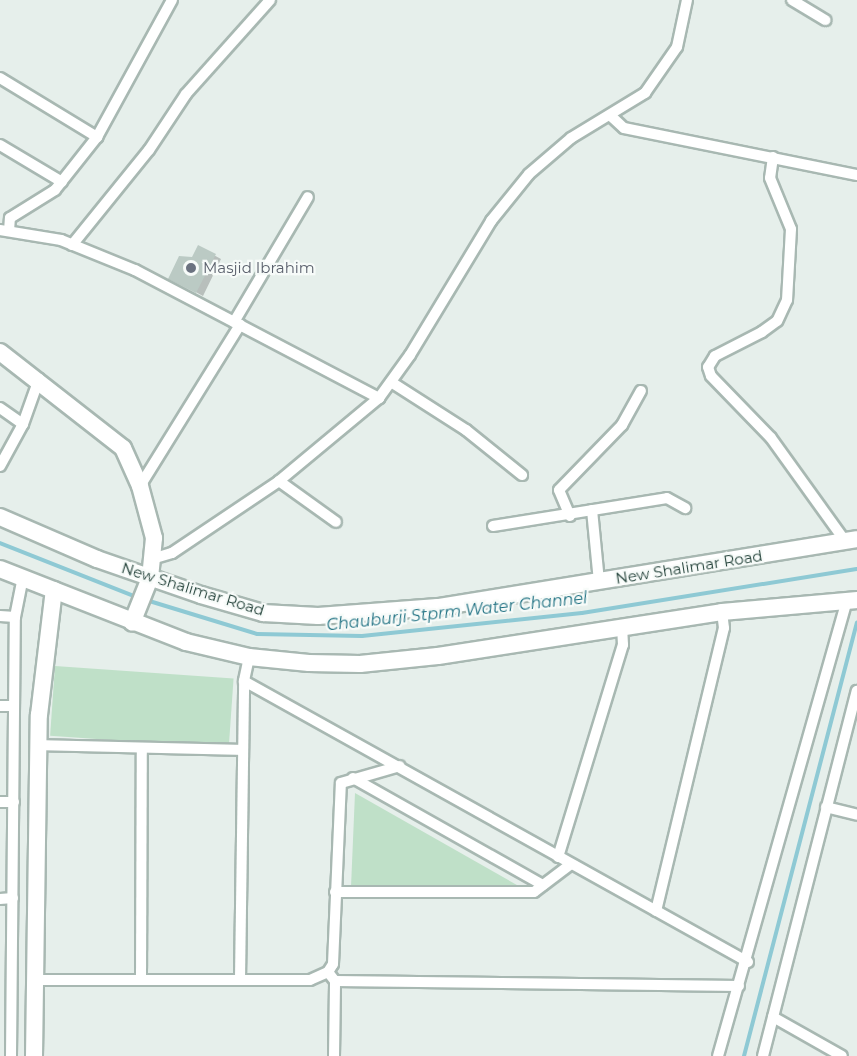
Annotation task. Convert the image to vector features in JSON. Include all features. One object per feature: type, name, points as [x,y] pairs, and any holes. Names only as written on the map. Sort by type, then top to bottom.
[{"type":"street","points":[[172,0],[97,137],[62,182],[39,203],[10,218],[4,230],[72,244],[135,270],[380,398]]},
{"type":"street","points":[[72,244],[149,150],[186,94],[270,0]]},
{"type":"street","points":[[152,560],[172,553],[279,481],[380,398],[491,221],[529,174],[571,138],[612,117],[645,93],[677,47],[687,0]]},
{"type":"street","points":[[792,0],[825,20]]},
{"type":"street","points":[[0,78],[97,137]]},
{"type":"street","points":[[612,117],[624,128],[857,175]]},
{"type":"street","points":[[0,145],[62,182]]},
{"type":"street","points":[[773,157],[770,178],[791,229],[787,300],[777,321],[762,333],[715,356],[708,367],[711,376],[771,438],[851,540]]},
{"type":"street","points":[[140,486],[237,324],[308,197]]},
{"type":"street","points":[[0,352],[39,379],[123,448],[140,486],[154,538],[149,581],[135,617]]},
{"type":"street","points":[[0,466],[23,424],[39,379]]},
{"type":"street","points":[[391,382],[466,430],[522,476]]},
{"type":"street","points":[[570,516],[559,490],[622,425],[641,391]]},
{"type":"street","points":[[0,408],[23,424]]},
{"type":"street","points":[[279,481],[336,522]]},
{"type":"street","points":[[493,526],[570,516],[592,510],[667,498],[685,508]]},
{"type":"street","points":[[592,510],[599,582]]},
{"type":"street","name":"New Shalimar Road","points":[[0,517],[149,581],[263,613],[318,616],[438,607],[851,540]]},
{"type":"street","points":[[0,569],[135,617],[186,642],[249,657],[360,664],[722,612],[853,600],[748,962],[718,1056]]},
{"type":"street","points":[[11,1056],[15,616],[23,577]]},
{"type":"street","points":[[34,1056],[39,745],[45,645],[54,590]]},
{"type":"street","points":[[656,911],[724,628],[722,612]]},
{"type":"street","points":[[0,616],[15,616]]},
{"type":"street","points":[[558,857],[623,645],[622,628]]},
{"type":"street","points":[[240,979],[241,750],[244,681],[249,657]]},
{"type":"street","points":[[244,681],[748,962]]},
{"type":"street","points":[[763,1056],[857,691]]},
{"type":"street","points":[[0,706],[14,706]]},
{"type":"street","points":[[39,745],[241,750]]},
{"type":"street","points":[[141,980],[142,748]]},
{"type":"street","points":[[334,1056],[332,977],[341,783],[400,766]]},
{"type":"street","points":[[353,778],[543,885]]},
{"type":"street","points":[[0,802],[14,802]]},
{"type":"street","points":[[826,807],[857,815]]},
{"type":"street","points":[[335,892],[534,892],[571,864]]},
{"type":"street","points":[[0,899],[13,898]]},
{"type":"street","points":[[36,980],[310,980],[332,977],[739,986]]},
{"type":"street","points":[[0,996],[12,996]]},
{"type":"street","points":[[773,1017],[842,1056]]},
{"type":"green space","points":[[55,666],[234,678],[229,748],[50,736]]},
{"type":"green space","points":[[355,793],[524,889],[351,887]]},
{"type":"building","name":"Masjid Ibrahim","points":[[198,245],[216,254],[196,293],[168,279],[179,256],[192,257]]},
{"type":"waterway","name":"Chauburji Stprm Water Channel","points":[[0,543],[139,598]]},
{"type":"waterway","name":"Chauburji Stprm Water Channel","points":[[146,600],[257,634],[362,636],[582,613],[857,569]]},
{"type":"waterway","points":[[744,1056],[857,623]]},
{"type":"place","name":"Masjid Ibrahim","points":[[191,268]]}]
